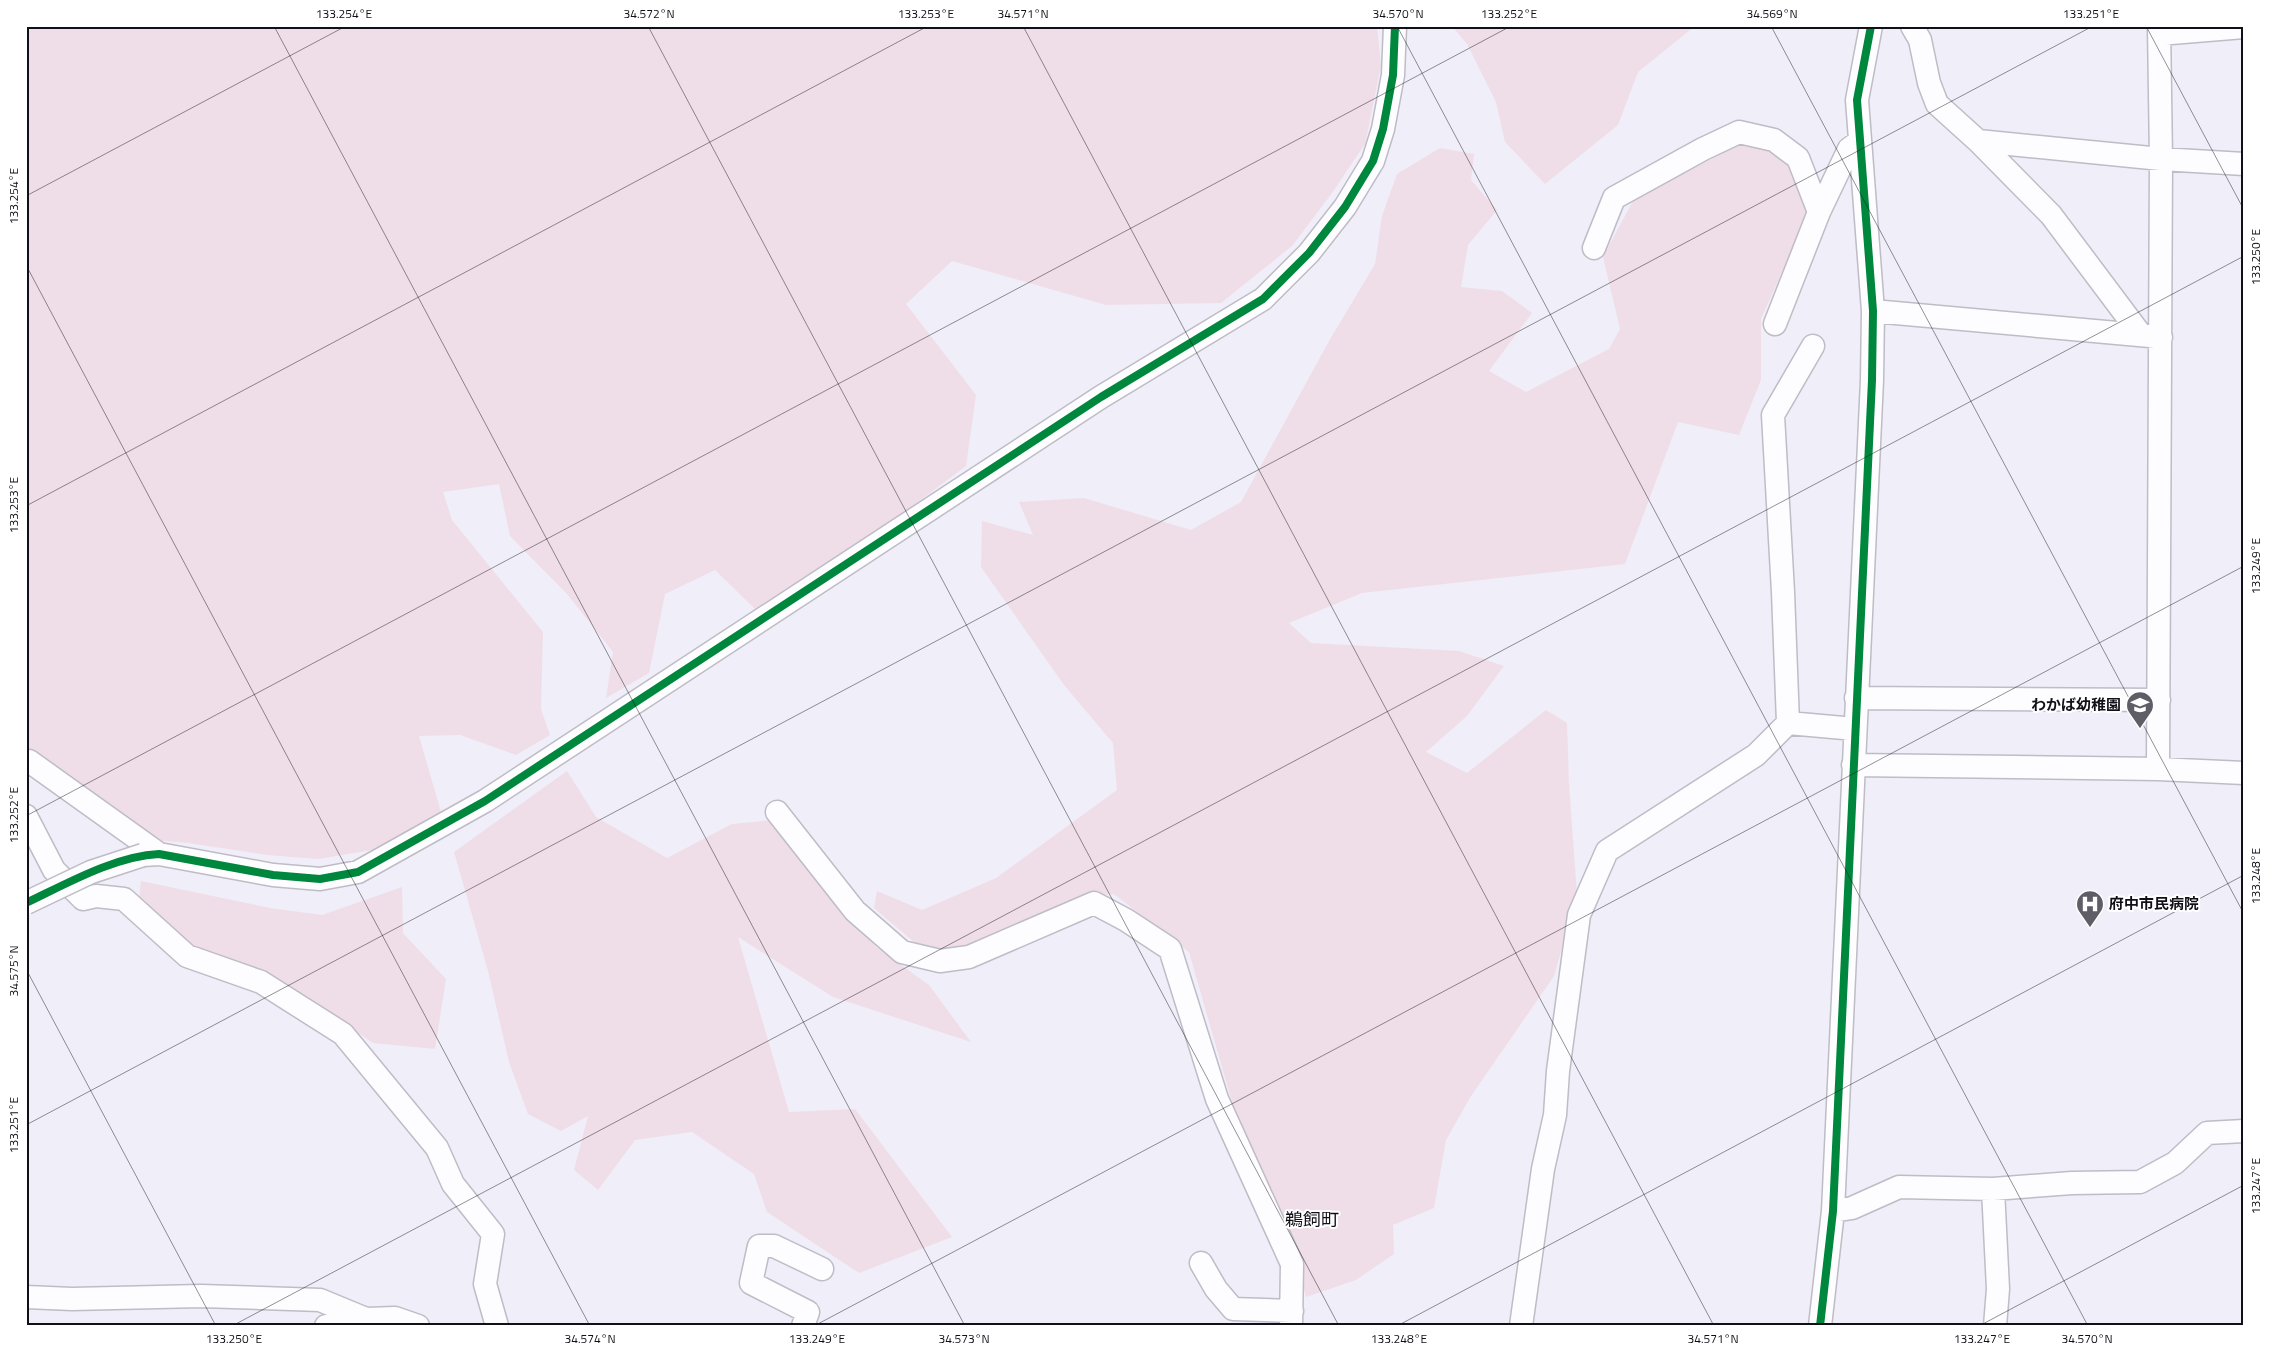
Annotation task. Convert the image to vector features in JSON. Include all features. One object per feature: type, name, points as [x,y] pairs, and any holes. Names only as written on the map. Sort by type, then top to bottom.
[{"type":"street","points":[[26,902],[91,872],[151,854],[282,876],[320,879],[358,872],[485,801],[1101,397],[1263,299],[1308,253],[1345,207],[1373,160],[1383,129],[1393,75],[1395,26]]},
{"type":"street","points":[[1820,1326],[1833,1211],[1872,380],[1873,311],[1857,100],[1871,26]]},
{"type":"street","points":[[1912,26],[1920,40],[1929,82],[1937,104],[1978,141],[2051,215],[2151,336]]},
{"type":"street","points":[[2158,769],[2159,700],[2151,336],[2161,159],[2159,30],[2244,27]]},
{"type":"street","points":[[1594,248],[1614,198],[1703,149],[1739,132],[1774,140],[1798,158],[1819,212]]},
{"type":"street","points":[[1775,324],[1819,212],[1849,149],[1860,141]]},
{"type":"street","points":[[1978,141],[2161,159],[2244,164]]},
{"type":"street","points":[[1873,311],[2151,336]]},
{"type":"street","points":[[1521,1326],[1544,1169],[1555,1115],[1558,1071],[1579,915],[1607,851],[1756,755],[1788,723],[1784,592],[1773,415],[1813,346]]},
{"type":"street","points":[[1856,698],[2159,700]]},
{"type":"street","points":[[1788,723],[1855,729]]},
{"type":"street","points":[[26,762],[29,761],[151,854]]},
{"type":"street","points":[[1853,765],[2244,772]]},
{"type":"street","points":[[777,812],[855,911],[902,952],[940,961],[969,957],[1094,904],[1126,920],[1170,949],[1217,1100],[1292,1264],[1292,1318],[1233,1309],[1216,1289],[1200,1263]]},
{"type":"street","points":[[26,816],[54,870],[83,899],[96,896],[124,899],[187,956],[261,982],[343,1034],[437,1148],[453,1184],[494,1234],[485,1284],[497,1326]]},
{"type":"street","points":[[1833,1211],[1852,1208],[1899,1187],[1993,1189],[2140,1182],[2175,1163],[2207,1133],[2244,1131]]},
{"type":"street","points":[[1993,1189],[1998,1289],[1995,1326]]},
{"type":"street","points":[[803,1326],[808,1312],[751,1283],[759,1246],[774,1246],[822,1269]]},
{"type":"street","points":[[26,1296],[72,1299],[201,1296],[320,1300],[366,1319]]},
{"type":"street","points":[[326,1326],[366,1319],[395,1318],[418,1326]]},
{"type":"shaded area","points":[[26,26],[1377,26],[1381,66],[1365,144],[1332,193],[1292,246],[1221,303],[1106,305],[952,261],[906,304],[976,395],[966,466],[871,537],[755,609],[715,570],[665,594],[649,673],[606,698],[613,652],[567,594],[510,536],[499,484],[443,492],[452,520],[543,632],[541,709],[550,735],[516,755],[460,735],[419,736],[441,812],[378,849],[318,859],[268,855],[147,839],[26,752]]},
{"type":"shaded area","points":[[1452,26],[1695,26],[1638,72],[1618,125],[1545,184],[1505,142],[1496,102],[1467,44]]},
{"type":"shaded area","points":[[1743,143],[1772,152],[1793,170],[1809,211],[1761,319],[1761,380],[1739,435],[1678,422],[1625,564],[1362,593],[1289,623],[1311,643],[1459,651],[1504,666],[1467,716],[1426,752],[1467,773],[1546,710],[1567,723],[1569,784],[1577,895],[1554,976],[1471,1096],[1446,1140],[1434,1208],[1393,1225],[1394,1254],[1356,1280],[1306,1297],[1291,1238],[1236,1116],[1189,952],[1114,894],[1078,897],[963,948],[921,948],[874,908],[877,891],[922,910],[996,878],[1117,790],[1113,743],[1064,685],[981,567],[982,521],[1033,535],[1019,502],[1084,498],[1191,530],[1241,502],[1329,341],[1375,264],[1382,216],[1397,174],[1440,148],[1474,154],[1471,180],[1497,210],[1468,245],[1461,287],[1502,291],[1532,313],[1489,371],[1526,392],[1609,349],[1620,329],[1603,257],[1634,199]]},
{"type":"shaded area","points":[[567,771],[596,817],[667,858],[732,824],[773,820],[876,947],[929,985],[971,1042],[833,997],[738,937],[789,1112],[855,1109],[952,1237],[859,1273],[767,1212],[754,1174],[692,1132],[635,1140],[598,1190],[574,1170],[588,1116],[561,1131],[528,1114],[509,1062],[488,971],[454,852]]},
{"type":"shaded area","points":[[141,881],[270,908],[322,915],[402,887],[403,933],[446,979],[435,1049],[373,1043],[334,1016],[196,948],[139,900]]},
{"type":"cycle path","points":[[26,903],[108,865],[142,856],[159,854],[273,875],[320,879],[358,872],[485,801],[1101,397],[1263,299],[1309,253],[1345,207],[1373,161],[1383,129],[1393,75],[1395,26]]},
{"type":"cycle path","points":[[1820,1326],[1833,1211],[1872,380],[1873,311],[1857,100],[1871,26]]},
{"type":"place","name":"わかば幼稚園","points":[[2140,729]]},
{"type":"place","name":"府中市民病院","points":[[2090,928]]},
{"type":"district","name":"鵜飼町","points":[[1312,1220]]}]
